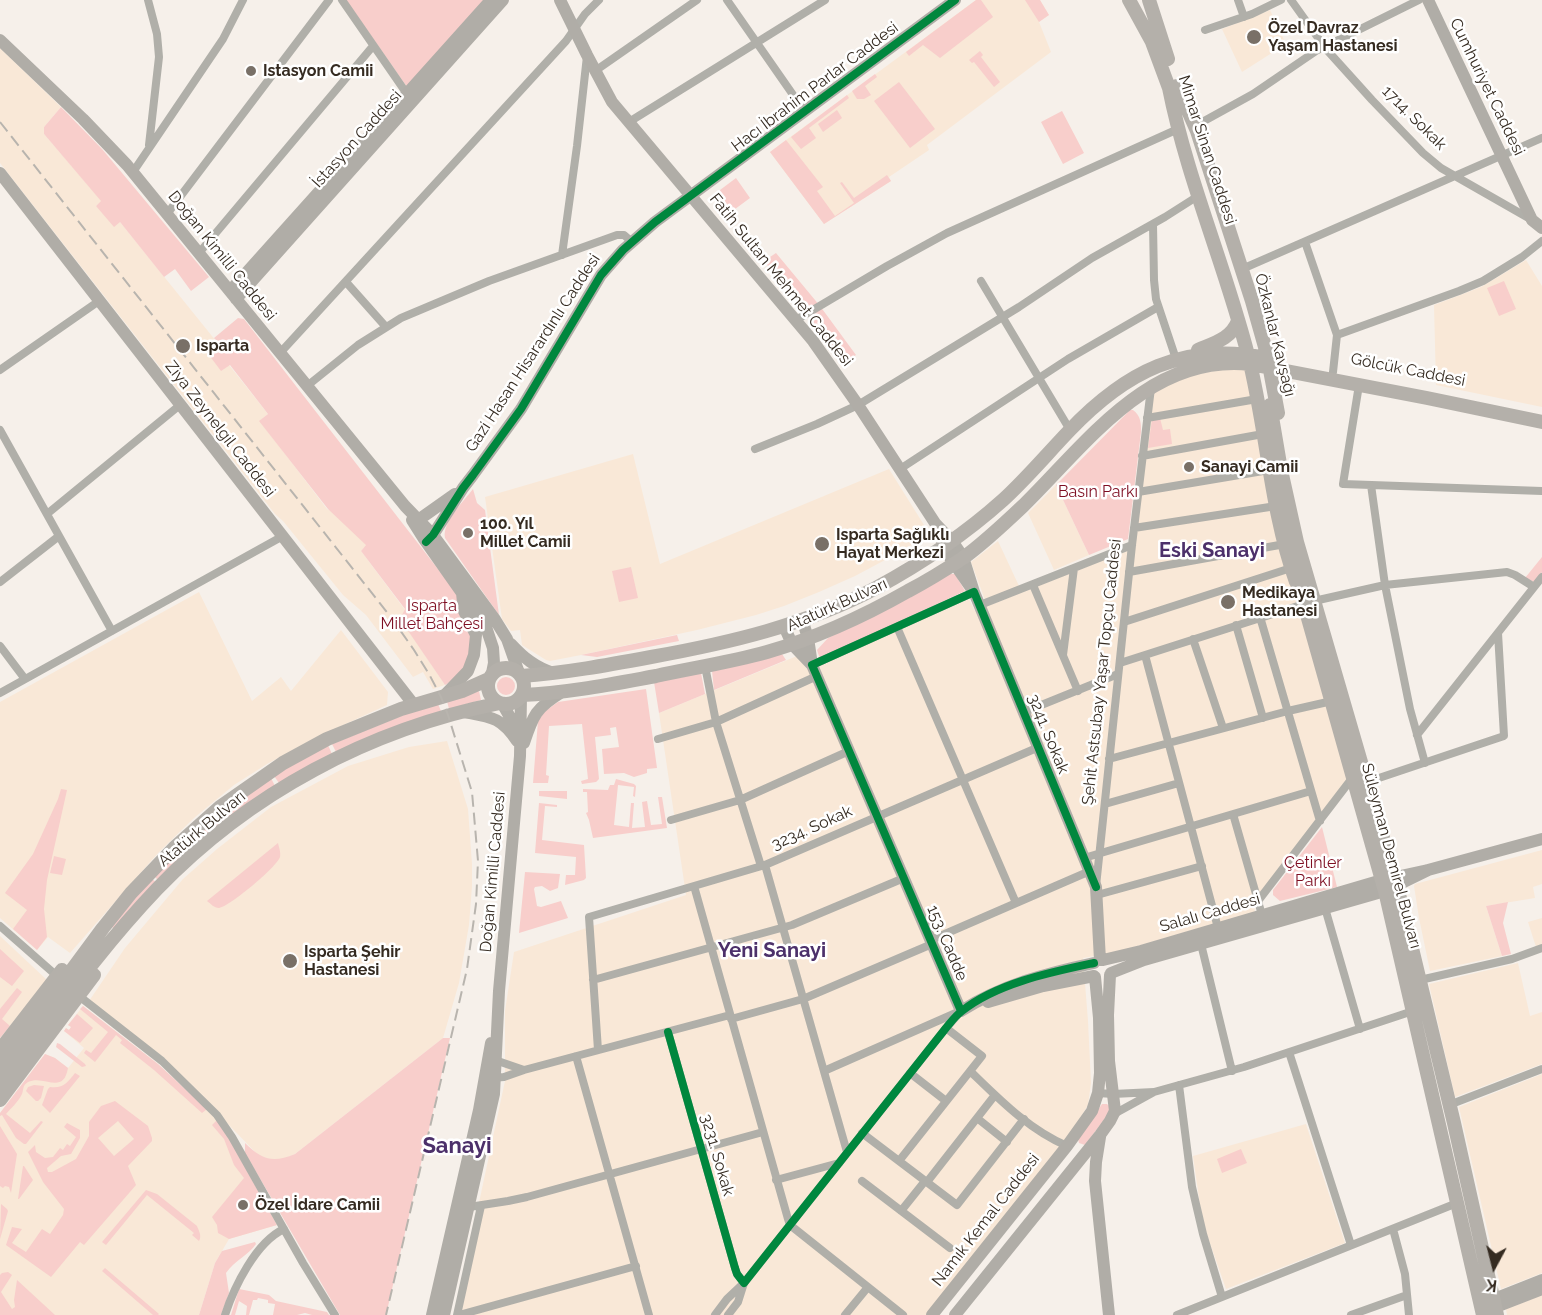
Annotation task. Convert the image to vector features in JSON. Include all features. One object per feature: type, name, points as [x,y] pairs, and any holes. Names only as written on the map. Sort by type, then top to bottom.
[{"type":"main road","name":"Mimar Sinan Caddesi","points":[[1129,0],[1173,87]]},
{"type":"main road","name":"Mimar Sinan Caddesi","points":[[1150,4],[1243,316]]},
{"type":"main road","points":[[1137,13],[1138,8],[1150,4]]},
{"type":"main road","name":"Özkanlar Kavşağı","points":[[1173,87],[1195,126],[1242,270],[1268,363],[1309,602]]},
{"type":"main road","name":"Özkanlar Kavşağı","points":[[1173,87],[1178,129],[1198,196],[1243,316],[1249,359],[1264,404],[1263,434],[1276,506],[1291,568],[1309,602]]},
{"type":"main road","points":[[1176,359],[1227,337],[1243,316]]},
{"type":"main road","name":"Atatürk Bulvarı","points":[[520,674],[554,674],[590,669],[746,638],[846,602],[948,544],[1003,500],[1070,430],[1117,388],[1151,369],[1176,359],[1213,353],[1268,363]]},
{"type":"main road","name":"Atatürk Bulvarı","points":[[521,696],[619,683],[759,654],[792,644],[856,618],[959,561],[1024,505],[1110,418],[1151,388],[1178,374],[1202,367],[1249,359]]},
{"type":"main road","name":"Gölcük Caddesi","points":[[1268,363],[1333,372],[1542,415]]},
{"type":"main road","name":"Gölcük Caddesi","points":[[1268,363],[1359,385],[1542,422]]},
{"type":"main road","name":"Süleyman Demirel Bulvarı","points":[[1264,404],[1282,505],[1309,602],[1332,701],[1360,780],[1389,884],[1413,1011],[1483,1315]]},
{"type":"main road","points":[[1309,602],[1360,780]]},
{"type":"main road","points":[[505,667],[514,669],[520,674],[524,687],[521,696],[510,704],[501,703],[491,697],[488,687],[491,676],[496,670],[505,667]]},
{"type":"main road","name":"Atatürk Bulvarı","points":[[0,1067],[131,893],[196,828],[240,792],[292,758],[327,739],[370,720],[471,688],[491,676]]},
{"type":"main road","name":"Atatürk Bulvarı","points":[[0,1084],[120,930],[158,888],[232,822],[279,789],[325,763],[373,741],[459,712],[501,703]]},
{"type":"main road","points":[[1389,884],[1420,980],[1496,1307]]},
{"type":"main road","points":[[0,1050],[57,976],[103,928]]},
{"type":"main road","points":[[0,1100],[79,996],[120,930]]},
{"type":"street","points":[[148,0],[158,42],[159,57],[149,147]]},
{"type":"street","points":[[133,172],[223,39],[243,0]]},
{"type":"street","points":[[167,214],[329,0]]},
{"type":"street","points":[[342,0],[407,94]]},
{"type":"street","name":"İstasyon Caddesi","points":[[233,295],[491,0]]},
{"type":"street","name":"İstasyon Caddesi","points":[[233,295],[503,0]]},
{"type":"street","name":"Fatih Sultan Mehmet Caddesi","points":[[560,0],[612,102],[796,320],[858,405],[948,544]]},
{"type":"street","points":[[280,353],[566,41],[585,14],[599,0]]},
{"type":"street","points":[[595,71],[697,0]]},
{"type":"street","points":[[727,0],[805,111]]},
{"type":"street","points":[[629,122],[825,0]]},
{"type":"street","name":"Hacı İbrahim Parlar Caddesi","points":[[692,195],[955,0]]},
{"type":"street","points":[[1238,0],[1244,17]]},
{"type":"street","points":[[1205,30],[1244,17],[1281,0]]},
{"type":"street","name":"1714. Sokak","points":[[1291,0],[1324,46],[1423,153],[1441,168],[1537,224]]},
{"type":"street","points":[[1195,126],[1253,94],[1324,46],[1419,0]]},
{"type":"street","name":"Cumhuriyet Caddesi","points":[[1428,0],[1537,224]]},
{"type":"street","name":"Doğan Kimilli Caddesi","points":[[0,40],[83,119],[133,172],[494,618],[507,639],[520,674]]},
{"type":"street","points":[[199,254],[373,46]]},
{"type":"street","points":[[562,255],[587,55]]},
{"type":"street","points":[[796,320],[947,233],[1178,129]]},
{"type":"street","points":[[1242,270],[1542,138]]},
{"type":"street","name":"Ziya Zeynelgil Caddesi","points":[[0,173],[414,705]]},
{"type":"street","name":"Gazi Hasan Hisarardınlı Caddesi","points":[[430,539],[462,488],[521,409],[601,275],[632,242],[692,195]]},
{"type":"street","points":[[755,448],[858,405],[1002,317],[1092,258],[1198,196]]},
{"type":"street","points":[[1153,224],[1154,289],[1176,359]]},
{"type":"street","points":[[307,386],[358,345],[417,310],[510,273],[617,236],[624,235],[632,242]]},
{"type":"street","points":[[1305,242],[1337,335],[1333,372]]},
{"type":"street","points":[[1337,335],[1483,281],[1542,242]]},
{"type":"street","points":[[981,281],[1070,430]]},
{"type":"street","points":[[346,282],[386,327]]},
{"type":"street","points":[[0,370],[99,301]]},
{"type":"street","points":[[900,469],[1039,378],[1158,307]]},
{"type":"street","points":[[1359,385],[1343,484],[1542,491]]},
{"type":"street","name":"Şehit Astsubay Yaşar Topçu Caddesi","points":[[1099,961],[1096,891],[1119,663],[1151,388]]},
{"type":"street","points":[[1147,418],[1264,404]]},
{"type":"street","points":[[47,514],[180,405]]},
{"type":"street","points":[[0,430],[112,631]]},
{"type":"street","points":[[1142,456],[1263,434]]},
{"type":"street","points":[[1138,492],[1269,470]]},
{"type":"street","points":[[1371,485],[1384,585],[1410,709],[1425,763]]},
{"type":"street","name":"Gazi Hasan Hisarardınlı Caddesi","points":[[416,521],[446,502],[462,488]]},
{"type":"street","points":[[1134,528],[1276,506]]},
{"type":"street","points":[[0,582],[59,536]]},
{"type":"street","points":[[0,693],[283,537]]},
{"type":"street","name":"Doğan Kimilli Caddesi","points":[[430,539],[489,633],[494,656],[491,676]]},
{"type":"street","name":"3241. Sokak","points":[[948,544],[959,561],[980,606],[1090,871],[1096,891]]},
{"type":"street","points":[[1129,572],[1285,544]]},
{"type":"street","points":[[980,606],[1132,545]]},
{"type":"street","points":[[1063,656],[1074,568]]},
{"type":"street","points":[[1124,622],[1291,568]]},
{"type":"street","points":[[1119,663],[1309,602],[1384,585],[1507,572],[1534,587]]},
{"type":"street","points":[[1418,735],[1542,577]]},
{"type":"street","points":[[1033,585],[1078,691]]},
{"type":"street","points":[[443,697],[468,671],[474,655],[476,635],[464,611],[462,592]]},
{"type":"street","points":[[658,740],[716,722],[897,627],[974,592]]},
{"type":"street","points":[[1260,617],[1320,821]]},
{"type":"street","points":[[802,619],[814,671]]},
{"type":"street","points":[[1236,625],[1263,717]]},
{"type":"street","points":[[783,626],[792,644],[814,671]]},
{"type":"street","points":[[897,627],[1016,903]]},
{"type":"street","points":[[1258,901],[1320,821],[1360,780],[1425,763],[1504,736],[1498,633]]},
{"type":"street","points":[[507,639],[528,661],[554,674]]},
{"type":"street","points":[[1193,639],[1223,728]]},
{"type":"street","points":[[0,646],[25,679]]},
{"type":"street","points":[[1144,655],[1218,928]]},
{"type":"street","points":[[705,666],[716,722],[783,928],[847,1152]]},
{"type":"street","name":"153. Cadde","points":[[814,671],[962,1011]]},
{"type":"street","points":[[1024,712],[1118,675]]},
{"type":"street","points":[[520,756],[535,715],[545,703],[563,691]]},
{"type":"street","name":"Doğan Kimilli Caddesi","points":[[432,1315],[493,1059],[520,756],[521,696]]},
{"type":"street","points":[[1110,759],[1263,717],[1332,701]]},
{"type":"street","name":"Doğan Kimilli Caddesi","points":[[501,703],[511,719],[520,756]]},
{"type":"street","points":[[459,712],[495,719],[506,727],[517,741]]},
{"type":"street","name":"3234. Sokak","points":[[593,980],[589,917],[763,866],[1039,747]]},
{"type":"street","points":[[671,820],[740,800],[849,752]]},
{"type":"street","points":[[1105,804],[1179,783]]},
{"type":"street","points":[[1084,858],[1311,791]]},
{"type":"street","points":[[1233,814],[1262,915]]},
{"type":"street","points":[[1389,884],[1428,870],[1542,839]]},
{"type":"street","points":[[1096,891],[1202,866]]},
{"type":"street","points":[[490,1078],[504,1077],[598,1050],[803,999],[1090,871]]},
{"type":"street","points":[[598,1050],[593,980],[783,928],[904,878]]},
{"type":"street","name":"Salalı Caddesi","points":[[1110,974],[1144,960],[1325,908],[1389,884]]},
{"type":"street","name":"Salalı Caddesi","points":[[962,1011],[976,1001],[1006,987],[1043,975],[1142,951],[1262,915],[1389,884]]},
{"type":"street","points":[[694,886],[790,1225],[903,1315]]},
{"type":"street","points":[[1325,908],[1360,1029]]},
{"type":"street","points":[[0,926],[57,976]]},
{"type":"street","points":[[1201,944],[1232,1071]]},
{"type":"street","points":[[1420,980],[1512,959],[1542,948]]},
{"type":"street","points":[[956,1315],[1100,1135],[1114,1114],[1108,1015],[1111,967],[1099,961],[1091,968],[1098,1010],[1100,1060],[1098,1093],[1092,1111],[1066,1146]]},
{"type":"street","points":[[824,1071],[962,1011],[1043,986],[1094,977],[1103,980],[1110,974]]},
{"type":"street","points":[[79,996],[162,1061],[211,1107],[232,1137],[316,1286],[335,1315]]},
{"type":"street","points":[[715,1315],[727,1299],[744,1283],[946,1028],[962,1011]]},
{"type":"street","points":[[1098,1093],[1154,1092],[1232,1071],[1413,1011]]},
{"type":"street","points":[[899,1161],[982,1056],[946,1028]]},
{"type":"street","name":"3231. Sokak","points":[[668,1032],[735,1268],[744,1283]]},
{"type":"street","points":[[1289,1052],[1351,1245]]},
{"type":"street","points":[[576,1056],[649,1315]]},
{"type":"street","points":[[493,1059],[524,1070]]},
{"type":"street","points":[[1449,1105],[1542,1069]]},
{"type":"street","points":[[970,1071],[1045,1136],[1075,1150],[1082,1156],[1095,1181]]},
{"type":"street","points":[[910,1073],[946,1101]]},
{"type":"street","name":"Doğan Kimilli Caddesi","points":[[444,1315],[475,1207],[491,1112],[490,1078]]},
{"type":"street","points":[[1179,1085],[1192,1187],[1222,1297]]},
{"type":"street","points":[[1114,1114],[1154,1092]]},
{"type":"street","points":[[901,1211],[995,1095]]},
{"type":"street","points":[[977,1118],[1007,1142]]},
{"type":"street","points":[[862,1133],[957,1205],[1024,1119]]},
{"type":"street","points":[[636,1266],[458,1315],[475,1207],[526,1197],[763,1132]]},
{"type":"street","points":[[1100,1135],[1095,1181],[1109,1315]]},
{"type":"street","name":"Namık Kemal Caddesi","points":[[932,1315],[1066,1146]]},
{"type":"street","points":[[776,1180],[839,1163]]},
{"type":"street","points":[[862,1181],[950,1248]]},
{"type":"street","points":[[1177,1315],[1457,1203]]},
{"type":"street","points":[[225,1315],[236,1287],[248,1267],[273,1234],[284,1228]]},
{"type":"street","points":[[1393,1229],[1402,1264],[1409,1315]]},
{"type":"street","points":[[1496,1307],[1542,1280]]},
{"type":"street","points":[[728,1315],[738,1302],[744,1283]]},
{"type":"street","points":[[845,1315],[868,1287]]},
{"type":"street","points":[[1496,1307],[1542,1289]]},
{"type":"street","points":[[1351,1315],[1407,1295]]},
{"type":"shaded area","points":[[976,0],[1040,0],[1049,15],[1039,22],[1051,52],[927,145],[929,150],[889,177],[891,181],[824,224],[770,152]]},
{"type":"shaded area","name":"Özel Davraz Yaşam Hastanesi","points":[[1270,10],[1286,44],[1242,72],[1222,29]]},
{"type":"shaded area","points":[[0,48],[61,107],[44,127],[44,134],[102,201],[96,206],[120,222],[220,346],[209,355],[229,365],[268,414],[260,421],[327,509],[378,532],[361,551],[405,610],[401,619],[445,685],[433,689],[423,672],[413,677],[366,615],[343,595],[275,514],[0,163]]},
{"type":"shaded area","points":[[1526,260],[1542,286],[1542,407],[1436,385],[1434,305],[1481,287]]},
{"type":"shaded area","points":[[1247,368],[1350,778],[1253,902],[1255,912],[1117,952],[1083,958],[1091,1083],[1088,1105],[1071,1133],[926,1315],[455,1315],[505,1081],[505,1011],[514,952],[686,895],[659,713],[797,656],[807,669],[969,599],[975,611],[1134,548],[1154,391],[1182,377],[1224,369]]},
{"type":"shaded area","points":[[633,454],[660,564],[889,469],[929,533],[902,551],[855,576],[784,606],[697,630],[581,655],[546,660],[522,645],[520,630],[511,631],[502,619],[485,497]]},
{"type":"shaded area","points":[[1056,485],[1089,555],[1054,570],[1028,513]]},
{"type":"shaded area","points":[[998,541],[1019,586],[985,600],[971,562]]},
{"type":"shaded area","points":[[199,592],[252,701],[281,677],[291,691],[341,630],[388,692],[387,705],[315,738],[234,785],[194,818],[159,852],[70,953],[48,937],[37,950],[0,918],[0,702]]},
{"type":"shaded area","name":"Isparta Şehir Hastanesi","points":[[447,741],[468,809],[472,886],[469,925],[459,983],[443,1038],[295,1154],[284,1159],[259,1156],[163,1057],[89,1001],[125,948],[183,879],[271,807],[348,766],[409,747]]},
{"type":"shaded area","points":[[1542,850],[1542,884],[1533,887],[1535,898],[1486,906],[1502,956],[1430,971],[1419,918],[1415,884]]},
{"type":"shaded area","points":[[1542,918],[1542,944],[1536,947],[1528,922]]},
{"type":"shaded area","points":[[0,936],[47,980],[0,1038]]},
{"type":"shaded area","points":[[1518,963],[1530,1016],[1542,1012],[1542,1064],[1455,1097],[1429,984]]},
{"type":"shaded area","points":[[83,1006],[158,1064],[217,1120],[277,1225],[229,1239],[215,1263],[199,1315],[0,1315],[0,1113],[45,1054],[68,1068],[84,1048],[64,1031],[66,1028],[69,1030],[71,1027],[68,1025]]},
{"type":"shaded area","points":[[1542,1074],[1542,1273],[1501,1289],[1459,1107]]},
{"type":"shaded area","points":[[1306,1124],[1345,1243],[1226,1289],[1206,1232],[1193,1156]]},
{"type":"shaded area","points":[[1542,1295],[1542,1315],[1507,1315],[1506,1309]]},
{"type":"green space","points":[[346,0],[485,0],[407,87]]},
{"type":"green space","points":[[976,0],[981,0],[993,17],[940,58],[923,45],[909,56],[906,52]]},
{"type":"green space","points":[[1025,0],[1040,0],[1049,15],[1039,22]]},
{"type":"green space","points":[[980,51],[983,55],[981,57],[1000,82],[994,87],[974,62],[969,60]]},
{"type":"green space","points":[[875,74],[877,77],[865,86],[871,95],[864,99],[857,99],[852,91]]},
{"type":"green space","points":[[899,82],[935,129],[910,148],[874,101]]},
{"type":"green space","points":[[847,95],[849,98],[809,128],[816,138],[801,149],[791,137]]},
{"type":"green space","points":[[61,107],[102,149],[209,277],[191,291],[175,269],[164,277],[120,222],[114,227],[96,206],[101,201],[44,134],[44,127]]},
{"type":"green space","points":[[837,110],[842,118],[823,132],[818,124]]},
{"type":"green space","points":[[1062,111],[1084,153],[1063,164],[1041,122]]},
{"type":"green space","points":[[786,140],[823,187],[817,191],[835,216],[854,203],[840,183],[842,182],[854,198],[887,175],[891,181],[824,224],[770,152]]},
{"type":"green space","points":[[736,178],[750,198],[727,215],[715,201],[716,193]]},
{"type":"green space","points":[[776,253],[820,306],[856,355],[845,362],[764,261]]},
{"type":"green space","points":[[1504,281],[1516,309],[1499,316],[1487,288]]},
{"type":"green space","name":"Isparta Millet Bahçesi","points":[[238,318],[244,319],[455,591],[472,630],[471,659],[454,680],[445,685],[400,619],[405,609],[361,551],[366,545],[328,509],[259,421],[268,414],[230,365],[221,371],[209,355],[220,346],[214,338]]},
{"type":"green space","name":"Basın Parkı","points":[[1130,410],[1136,412],[1139,417],[1141,432],[1128,539],[1089,555],[1056,485]]},
{"type":"green space","points":[[1160,418],[1163,430],[1170,429],[1172,444],[1148,448],[1152,419]]},
{"type":"green space","name":"Isparta Millet Bahçesi","points":[[473,489],[477,503],[485,510],[499,615],[445,538],[450,519]]},
{"type":"green space","points":[[1542,557],[1542,572],[1535,581],[1525,578]]},
{"type":"green space","points":[[631,567],[638,598],[619,602],[612,571]]},
{"type":"green space","points":[[947,574],[955,574],[965,591],[820,659],[817,650],[828,638]]},
{"type":"green space","points":[[677,635],[679,641],[597,657],[581,655]]},
{"type":"green space","points":[[782,654],[786,660],[714,690],[712,671]]},
{"type":"green space","points":[[701,673],[705,694],[659,713],[654,682]]},
{"type":"green space","points":[[506,677],[512,680],[515,686],[512,692],[506,695],[500,692],[497,686],[500,680]]},
{"type":"green space","points":[[646,689],[657,768],[647,769],[647,773],[634,777],[624,773],[604,774],[602,749],[619,747],[616,727],[610,728],[611,735],[595,737],[599,779],[596,782],[582,784],[581,781],[588,779],[582,724],[549,726],[546,775],[549,776],[548,783],[533,783],[538,721],[544,712],[558,702]]},
{"type":"green space","points":[[479,691],[481,700],[449,709],[447,701]]},
{"type":"green space","points":[[438,704],[441,711],[336,752],[332,744],[406,714]]},
{"type":"green space","points":[[328,745],[332,754],[279,783],[274,776],[299,761]]},
{"type":"green space","points":[[271,778],[275,786],[197,845],[192,839],[238,800]]},
{"type":"green space","points":[[616,779],[636,786],[635,797],[633,796],[634,787],[618,785],[614,825],[629,827],[631,803],[634,803],[632,828],[645,827],[642,802],[647,801],[651,825],[662,824],[658,797],[662,797],[667,828],[593,838],[586,813],[588,812],[587,792],[583,792],[583,789],[608,790],[610,785],[614,785]]},
{"type":"green space","points":[[61,789],[67,790],[47,880],[44,909],[47,937],[37,950],[13,929],[27,910],[5,893],[33,854]]},
{"type":"green space","points":[[539,791],[567,791],[567,799],[539,796]]},
{"type":"green space","points":[[539,803],[557,805],[557,807],[545,806],[542,840],[584,845],[586,878],[584,880],[565,885],[566,875],[575,875],[576,857],[535,853]]},
{"type":"green space","name":"Çetinler Parkı","points":[[1322,827],[1337,887],[1280,901],[1273,895],[1273,890]]},
{"type":"green space","points":[[189,842],[194,847],[159,881],[154,876]]},
{"type":"green space","points":[[278,843],[280,857],[277,862],[252,886],[219,908],[207,901]]},
{"type":"green space","points":[[54,856],[66,859],[62,875],[50,873]]},
{"type":"green space","points":[[525,872],[560,874],[558,888],[550,891],[542,886],[535,887],[537,906],[561,901],[568,918],[519,933]]},
{"type":"green space","points":[[152,879],[157,883],[114,929],[112,927],[124,911]]},
{"type":"green space","points":[[1508,902],[1503,923],[1511,954],[1502,956],[1486,906]]},
{"type":"green space","points":[[0,949],[24,971],[12,986],[0,977]]},
{"type":"green space","points":[[17,988],[22,992],[2,1019],[10,1026],[0,1038],[0,1009]]},
{"type":"green space","points":[[83,1006],[158,1064],[207,1109],[202,1113],[120,1043],[122,1040],[116,1035],[95,1062],[84,1053],[86,1050],[91,1053],[108,1032],[80,1009]]},
{"type":"green space","points":[[77,1014],[93,1028],[80,1043],[64,1031],[66,1028],[69,1030],[71,1027],[68,1025]]},
{"type":"green space","points":[[443,1038],[450,1038],[386,1315],[340,1315],[245,1153],[245,1143],[257,1153],[268,1158],[274,1159],[295,1154]]},
{"type":"green space","points":[[57,1043],[86,1066],[82,1067],[56,1047]]},
{"type":"green space","points":[[45,1054],[68,1068],[66,1076],[57,1083],[40,1080],[28,1082],[19,1099],[6,1114],[30,1133],[41,1121],[43,1122],[24,1144],[16,1138],[0,1113]]},
{"type":"green space","points":[[75,1073],[80,1076],[50,1113],[42,1105],[48,1089],[65,1084]]},
{"type":"green space","points":[[44,1086],[38,1101],[26,1091],[28,1087]]},
{"type":"green space","points":[[115,1101],[148,1126],[152,1141],[128,1166],[136,1185],[84,1245],[80,1242],[51,1277],[6,1245],[12,1227],[22,1229],[12,1243],[26,1252],[42,1229],[50,1234],[63,1215],[64,1209],[43,1182],[28,1152],[35,1145],[36,1152],[45,1158],[53,1157],[60,1148],[63,1150],[67,1144],[70,1146],[76,1137],[64,1127],[67,1123],[80,1130],[80,1138],[71,1154],[61,1156],[47,1168],[48,1172],[76,1159],[89,1136],[89,1122],[101,1106]],"holes":[[[118,1121],[134,1139],[114,1156],[98,1138]]]},
{"type":"green space","points":[[1102,1104],[1109,1106],[1109,1113],[1085,1145],[1079,1143],[1078,1139]]},
{"type":"green space","points":[[217,1120],[277,1225],[229,1239],[218,1233],[217,1225],[212,1217],[244,1178],[234,1165],[224,1139],[212,1125]]},
{"type":"green space","points":[[0,1126],[17,1154],[11,1193],[9,1187],[0,1186]]},
{"type":"green space","points":[[1241,1149],[1247,1163],[1222,1173],[1217,1159]]},
{"type":"green space","points":[[23,1166],[33,1180],[18,1199]]},
{"type":"green space","points":[[146,1190],[157,1194],[197,1226],[199,1241],[192,1235],[194,1233],[147,1195],[106,1245],[102,1242]]},
{"type":"green space","points":[[1,1204],[8,1211],[0,1239]]},
{"type":"green space","points":[[255,1242],[253,1248],[226,1273],[229,1293],[221,1315],[199,1315],[215,1263],[222,1251]]},
{"type":"green space","points":[[105,1268],[159,1314],[153,1315],[102,1271]]},
{"type":"green space","points":[[8,1272],[12,1275],[1,1292],[12,1309],[15,1307],[17,1280],[55,1315],[0,1315],[0,1275]]},
{"type":"green space","points":[[239,1289],[269,1295],[276,1301],[327,1312],[329,1315],[305,1313],[273,1315],[275,1304],[258,1298],[253,1300],[249,1315],[246,1315],[247,1306],[239,1301],[235,1315],[231,1315]]},
{"type":"railway","points":[[0,122],[390,616],[429,674],[448,715],[472,792],[478,861],[476,904],[467,969],[386,1315]]},
{"type":"cycle path","points":[[426,542],[521,409],[601,275],[623,250],[655,222],[955,0]]},
{"type":"cycle path","points":[[961,1011],[812,665],[974,592],[1096,887]]},
{"type":"cycle path","points":[[668,1032],[735,1268],[744,1283],[958,1014],[976,1001],[1008,986],[1094,963]]},
{"type":"place","name":"Özel Davraz Yaşam Hastanesi","points":[[1254,37]]},
{"type":"place","name":"Istasyon Camii","points":[[251,71]]},
{"type":"place","name":"Isparta","points":[[183,346]]},
{"type":"place","name":"Sanayi Camii","points":[[1189,467]]},
{"type":"place","name":"100. Yıl Millet Camii","points":[[468,533]]},
{"type":"place","name":"Isparta Sağlıklı Hayat Merkezi","points":[[822,544]]},
{"type":"place","name":"Medikaya Hastanesi","points":[[1228,602]]},
{"type":"place","name":"Isparta Şehir Hastanesi","points":[[290,961]]},
{"type":"place","name":"Özel İdare Camii","points":[[243,1205]]},
{"type":"district","name":"Eski Sanayi","points":[[1212,551]]},
{"type":"district","name":"Yeni Sanayi","points":[[772,951]]},
{"type":"district","name":"Sanayi","points":[[457,1146]]}]
